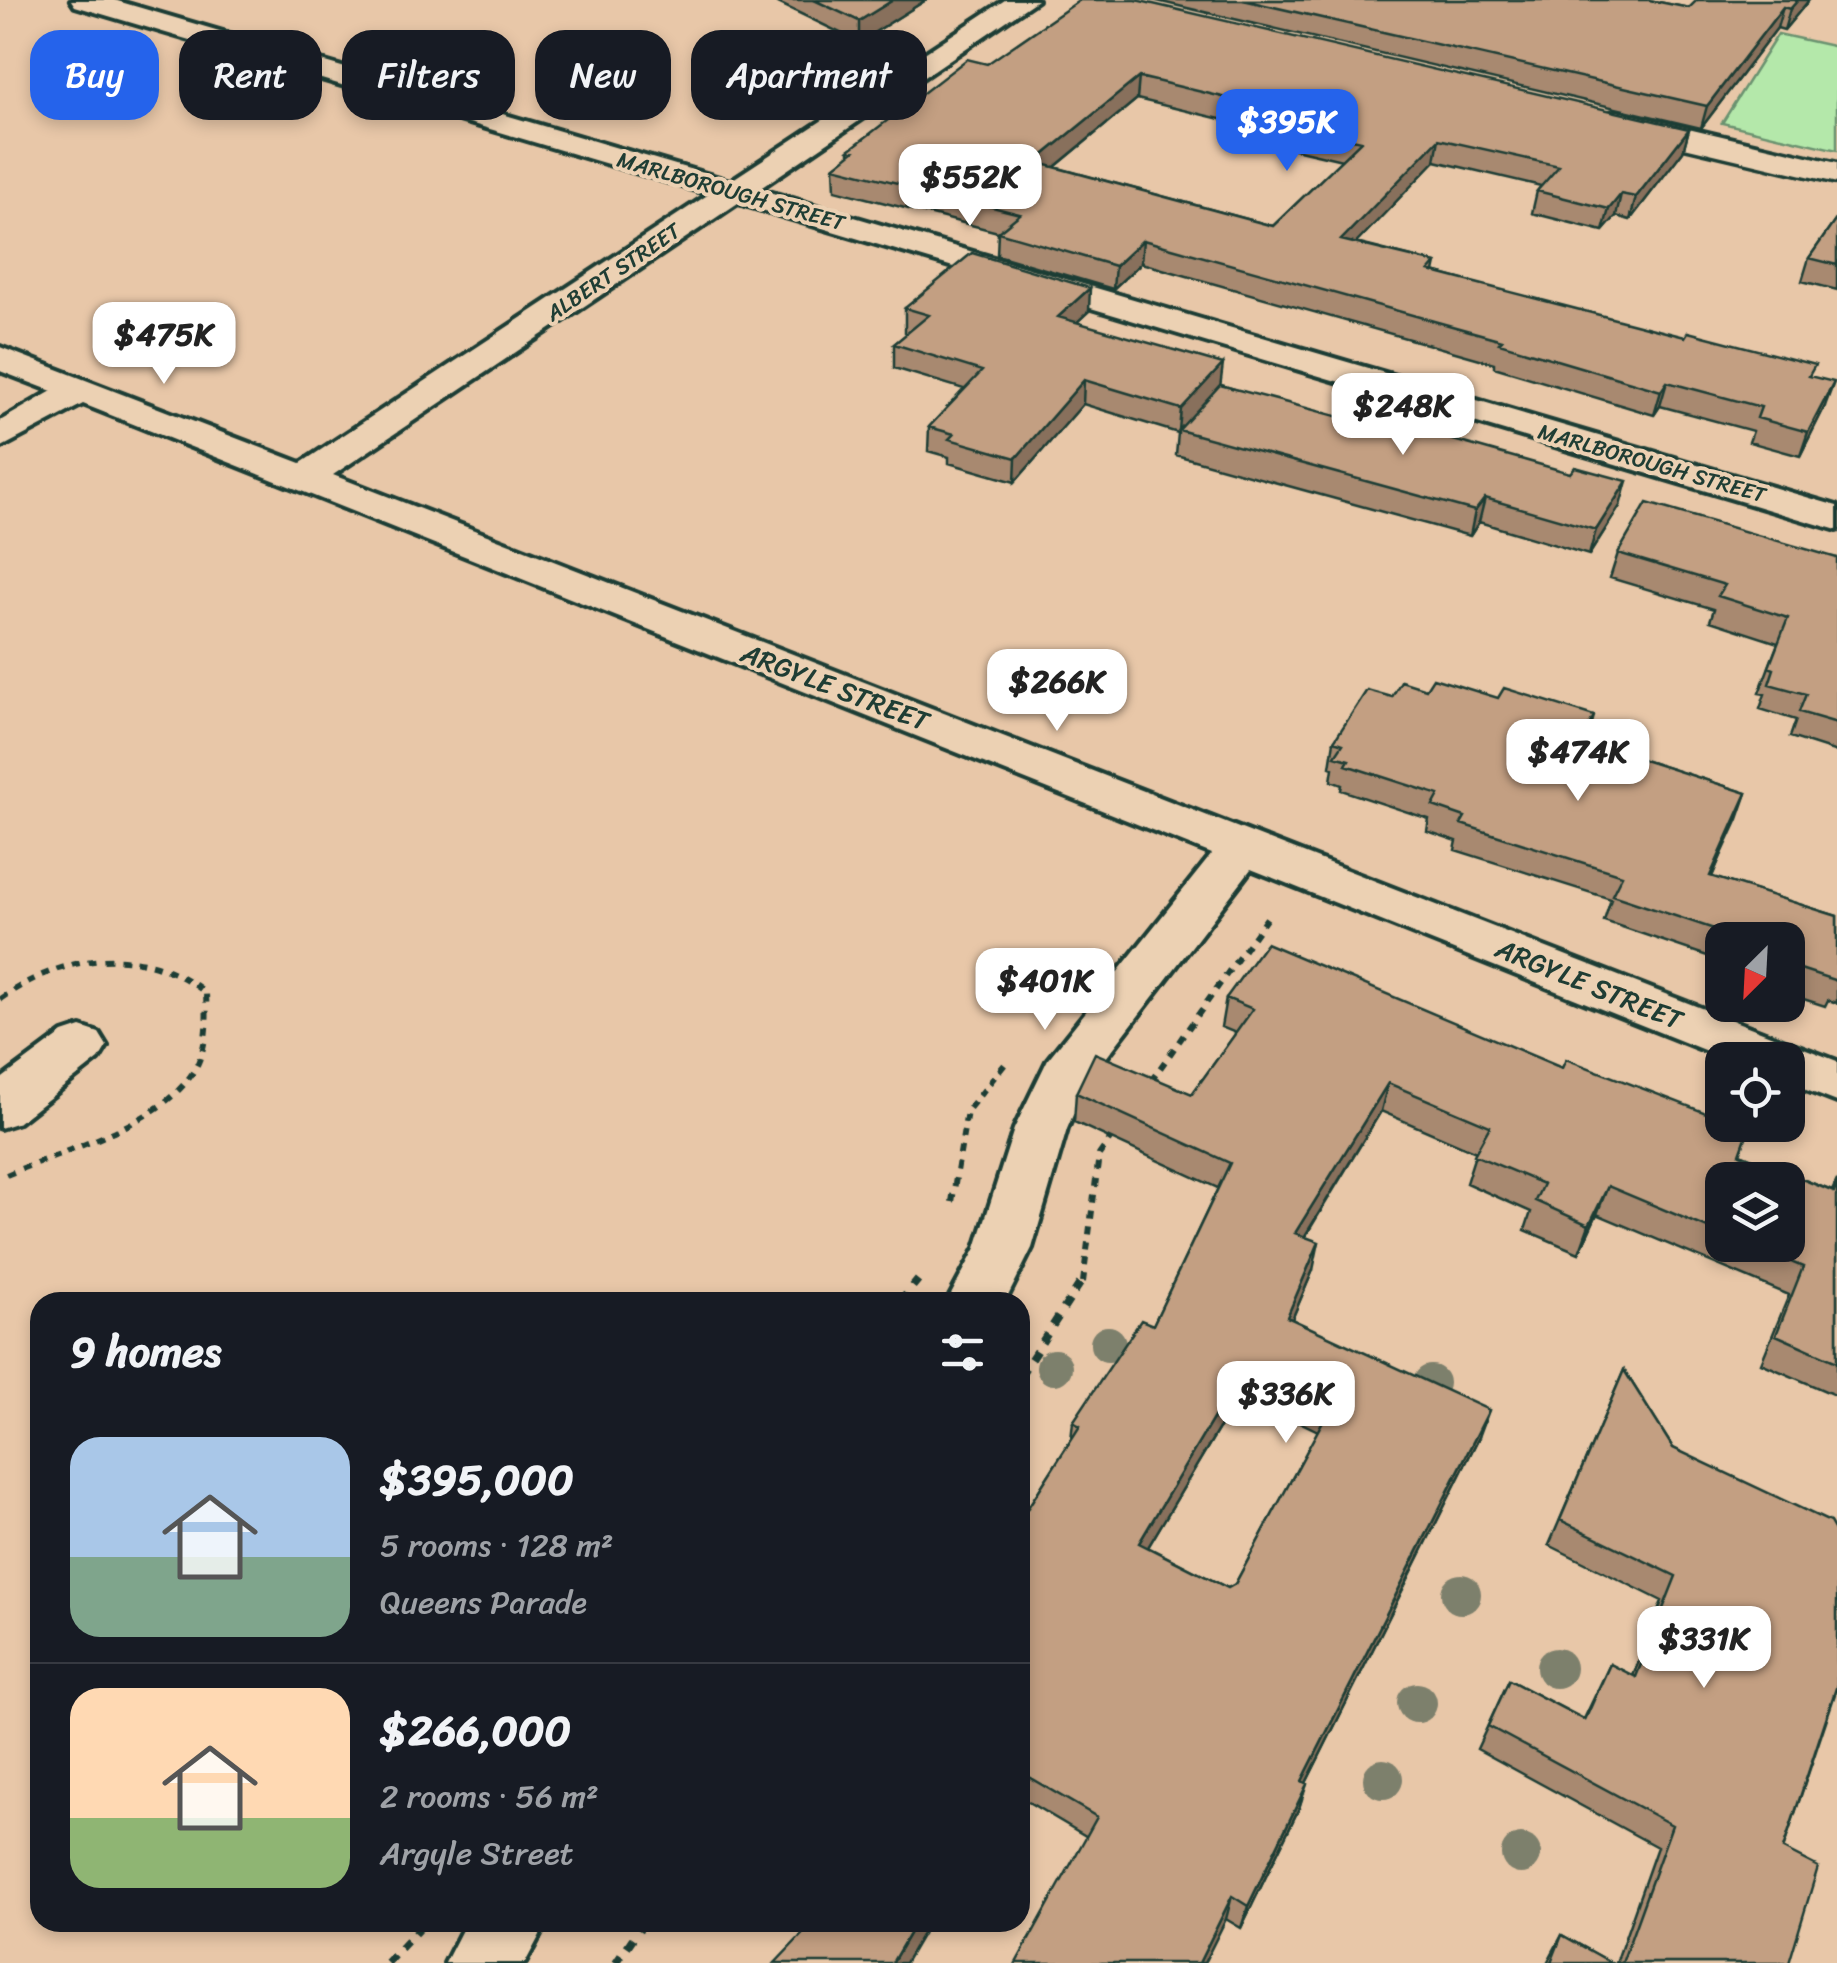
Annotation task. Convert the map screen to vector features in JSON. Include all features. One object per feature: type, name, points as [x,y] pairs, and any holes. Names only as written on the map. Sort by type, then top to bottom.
[{"type":"street","name":"MARLBOROUGH STREET","points":[[85,0],[1837,518]]},
{"type":"street","name":"ALBERT STREET","points":[[303,478],[1023,0]]},
{"type":"street","points":[[1576,112],[1837,174]]},
{"type":"street","name":"ARGYLE STREET","points":[[0,358],[1737,1042]]},
{"type":"street","points":[[0,437],[80,390]]},
{"type":"street","points":[[982,1292],[993,1278],[1046,1107],[1066,1073],[1243,847]]},
{"type":"street","points":[[0,1108],[81,1046]]},
{"type":"street","name":"ARGYLE STREET","points":[[1805,1069],[1837,1082]]},
{"type":"street","points":[[480,1963],[503,1932]]},
{"type":"path","points":[[1145,1090],[1272,910]]},
{"type":"path","points":[[1030,1361],[1082,1286],[1099,1155],[1122,1122]]},
{"type":"path","points":[[387,1963],[400,1955],[417,1932]]},
{"type":"path","points":[[616,1963],[637,1932]]},
{"type":"green space","points":[[1778,34],[1837,47],[1837,150],[1722,123]]},
{"type":"building","points":[[814,0],[893,0],[859,21]]},
{"type":"building","points":[[1080,0],[1136,0],[1689,129],[1636,197],[1621,194],[1609,209],[1537,191],[1559,166],[1439,139],[1341,240],[1436,263],[1429,271],[1685,337],[1688,332],[1815,365],[1809,376],[1834,382],[1808,432],[1757,418],[1761,407],[1667,382],[1661,391],[1499,343],[1502,340],[1143,240],[1115,266],[998,232],[1020,214],[834,167],[888,120],[927,120],[927,90],[967,59],[987,64]],"holes":[[[1139,77],[1294,114],[1284,124],[1361,141],[1273,226],[1035,162]]]},
{"type":"building","points":[[1243,0],[1649,0],[1689,8],[1697,0],[1798,0],[1790,9],[1783,7],[1707,106]]},
{"type":"building","points":[[1837,218],[1837,265],[1809,258]]},
{"type":"building","points":[[972,253],[1090,288],[1058,317],[1223,364],[1181,409],[1084,380],[1016,458],[949,439],[954,434],[929,427],[982,371],[894,344],[929,315],[905,308]]},
{"type":"building","points":[[1220,385],[1370,425],[1372,417],[1570,473],[1575,467],[1627,481],[1596,530],[1485,498],[1475,511],[1179,430]]},
{"type":"building","points":[[1647,503],[1837,558],[1837,723],[1799,712],[1806,694],[1769,684],[1774,669],[1769,667],[1788,618],[1718,596],[1725,585],[1618,553]]},
{"type":"building","points":[[1433,678],[1498,698],[1504,688],[1594,716],[1581,740],[1747,793],[1710,876],[1837,916],[1837,981],[1805,971],[1805,922],[1705,922],[1705,926],[1612,895],[1622,875],[1461,824],[1465,817],[1433,806],[1439,795],[1346,765],[1349,760],[1335,756],[1343,744],[1334,741],[1367,690],[1392,697],[1401,681],[1426,689]]},
{"type":"building","points":[[1266,943],[1562,1068],[1566,1059],[1705,1112],[1705,1142],[1744,1142],[1740,1154],[1760,1162],[1705,1162],[1705,1227],[1608,1186],[1589,1225],[1535,1201],[1543,1184],[1474,1155],[1490,1126],[1388,1083],[1295,1233],[1319,1242],[1287,1317],[1489,1410],[1302,1781],[1307,1784],[1248,1906],[1232,1896],[1199,1963],[1016,1963],[1097,1817],[1030,1778],[1030,1504],[1080,1426],[1073,1422],[1141,1320],[1153,1325],[1230,1163],[1076,1093],[1095,1053],[1192,1094],[1253,1009],[1226,998]],"holes":[[[1245,1365],[1331,1406],[1235,1584],[1228,1588],[1139,1543]]]},
{"type":"building","points":[[1805,1180],[1834,1192],[1837,1183],[1837,1362],[1776,1335],[1803,1267],[1791,1262],[1805,1262]]},
{"type":"building","points":[[1624,1370],[1673,1448],[1830,1522],[1837,1534],[1837,1685],[1783,1849],[1818,1867],[1789,1963],[1622,1963],[1672,1825],[1488,1726],[1509,1680],[1585,1720],[1610,1664],[1636,1677],[1676,1576],[1560,1520]]},
{"type":"building","points":[[804,1932],[910,1932],[892,1963],[775,1963]]},
{"type":"building","points":[[1562,1935],[1612,1963],[1551,1963]]}]
